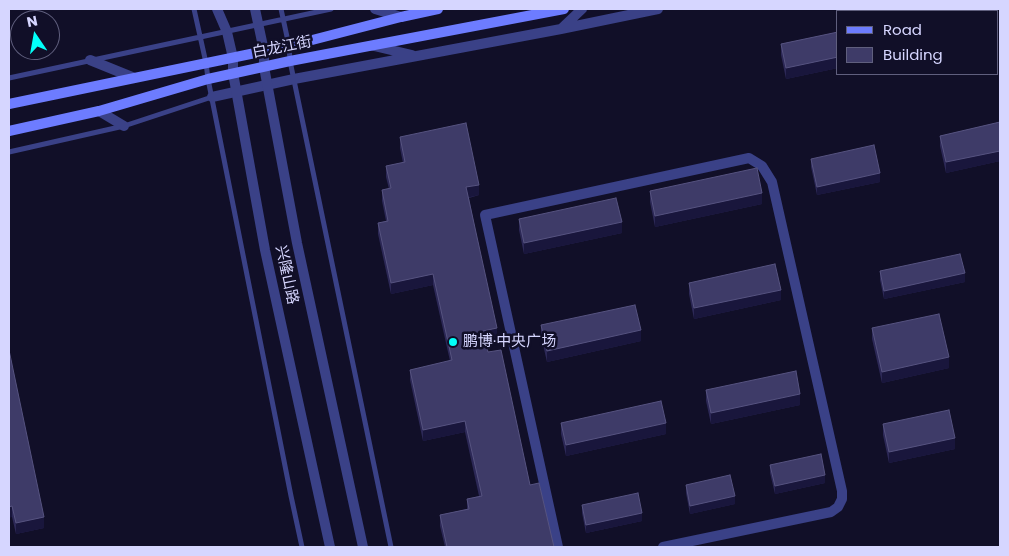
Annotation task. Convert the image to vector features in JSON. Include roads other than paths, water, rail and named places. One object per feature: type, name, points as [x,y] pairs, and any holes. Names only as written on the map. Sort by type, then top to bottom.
[{"type":"main road","name":"白龙江街","points":[[9,104],[289,46],[438,9]]},
{"type":"main road","name":"白龙江街","points":[[9,131],[99,111],[233,73],[564,9]]},
{"type":"street","name":"兴隆山路","points":[[217,9],[227,32],[233,58],[233,73],[265,250],[330,547]]},
{"type":"street","name":"兴隆山路","points":[[255,9],[297,243],[363,547]]},
{"type":"street","points":[[375,9],[401,17]]},
{"type":"street","points":[[561,29],[582,9]]},
{"type":"street","points":[[212,97],[294,79],[658,9]]},
{"type":"street","points":[[374,46],[416,56]]},
{"type":"street","points":[[90,60],[132,77]]},
{"type":"street","points":[[99,111],[124,126]]},
{"type":"street","points":[[558,547],[485,215],[749,158],[762,166],[772,182],[842,491],[842,499],[838,507],[831,512],[663,547]]},
{"type":"lane","points":[[194,9],[302,547]]},
{"type":"lane","points":[[281,9],[289,46],[290,61],[391,547]]},
{"type":"lane","name":"白龙江街","points":[[9,78],[331,9]]},
{"type":"lane","points":[[9,152],[124,126],[212,97]]},
{"type":"place","name":"鹏博·中央广场","points":[[453,342]]}]
